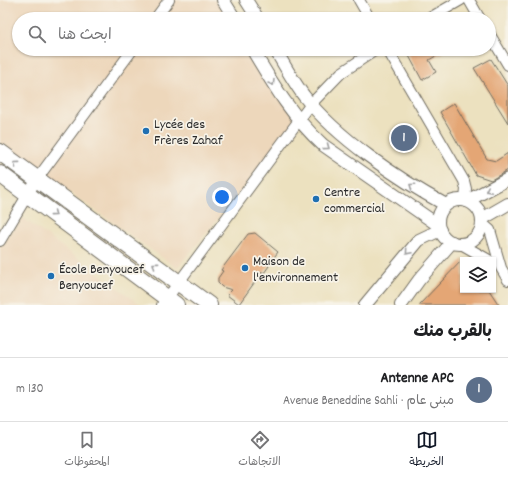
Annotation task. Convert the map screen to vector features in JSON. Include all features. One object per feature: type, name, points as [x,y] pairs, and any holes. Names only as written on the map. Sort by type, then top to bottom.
[{"type":"main road","points":[[0,152],[209,305]]},
{"type":"main road","points":[[0,174],[168,303]]},
{"type":"street","points":[[160,12],[169,0]]},
{"type":"street","points":[[223,0],[231,12]]},
{"type":"street","points":[[246,0],[254,12]]},
{"type":"street","points":[[359,0],[366,12]]},
{"type":"street","points":[[440,12],[461,0]]},
{"type":"street","points":[[469,0],[476,12]]},
{"type":"street","points":[[496,45],[508,65]]},
{"type":"street","points":[[0,241],[29,196],[37,179],[128,56]]},
{"type":"street","points":[[256,56],[278,93],[298,121],[323,145],[439,228],[445,238],[484,257]]},
{"type":"street","points":[[279,56],[295,82],[311,104],[337,131],[411,186],[446,205]]},
{"type":"street","points":[[168,303],[179,282],[311,104],[341,73],[366,56]]},
{"type":"street","points":[[391,56],[464,181],[466,200]]},
{"type":"street","points":[[439,228],[440,214],[446,205],[455,200],[466,200],[508,179]]},
{"type":"street","points":[[466,200],[479,209],[482,221],[490,230],[497,265],[508,280]]},
{"type":"street","points":[[401,305],[420,280],[456,243],[475,238],[482,221],[508,204]]},
{"type":"street","points":[[365,305],[419,240],[439,228]]},
{"type":"shaded area","name":"Lycée des Frères Zahaf","points":[[0,0],[226,0],[234,12],[12,12],[12,56],[261,56],[301,120],[177,268],[0,143]]},
{"type":"shaded area","name":"École Benyoucef Benyoucef","points":[[23,218],[141,305],[0,305],[0,247]]},
{"type":"building","points":[[409,56],[436,56],[429,60],[436,72],[422,80]]},
{"type":"building","points":[[491,59],[508,86],[508,123],[474,68]]},
{"type":"building","points":[[454,103],[487,159],[496,161],[508,153],[508,170],[491,180],[476,175],[440,112]]},
{"type":"building","name":"Maison de l'environnement","points":[[255,233],[278,252],[264,273],[262,272],[239,304],[227,295],[232,290],[222,287],[218,283],[218,278],[223,271],[221,270],[248,234]]},
{"type":"building","points":[[460,262],[460,293],[491,293],[499,305],[419,305]]},
{"type":"place","name":"Lycée des Frères Zahaf","points":[[146,131]]},
{"type":"place","name":"Antenne APC","points":[[404,138]]},
{"type":"place","name":"Centre commercial","points":[[316,199]]},
{"type":"place","name":"Maison de l'environnement","points":[[245,268]]},
{"type":"place","name":"École Benyoucef Benyoucef","points":[[51,276]]}]
